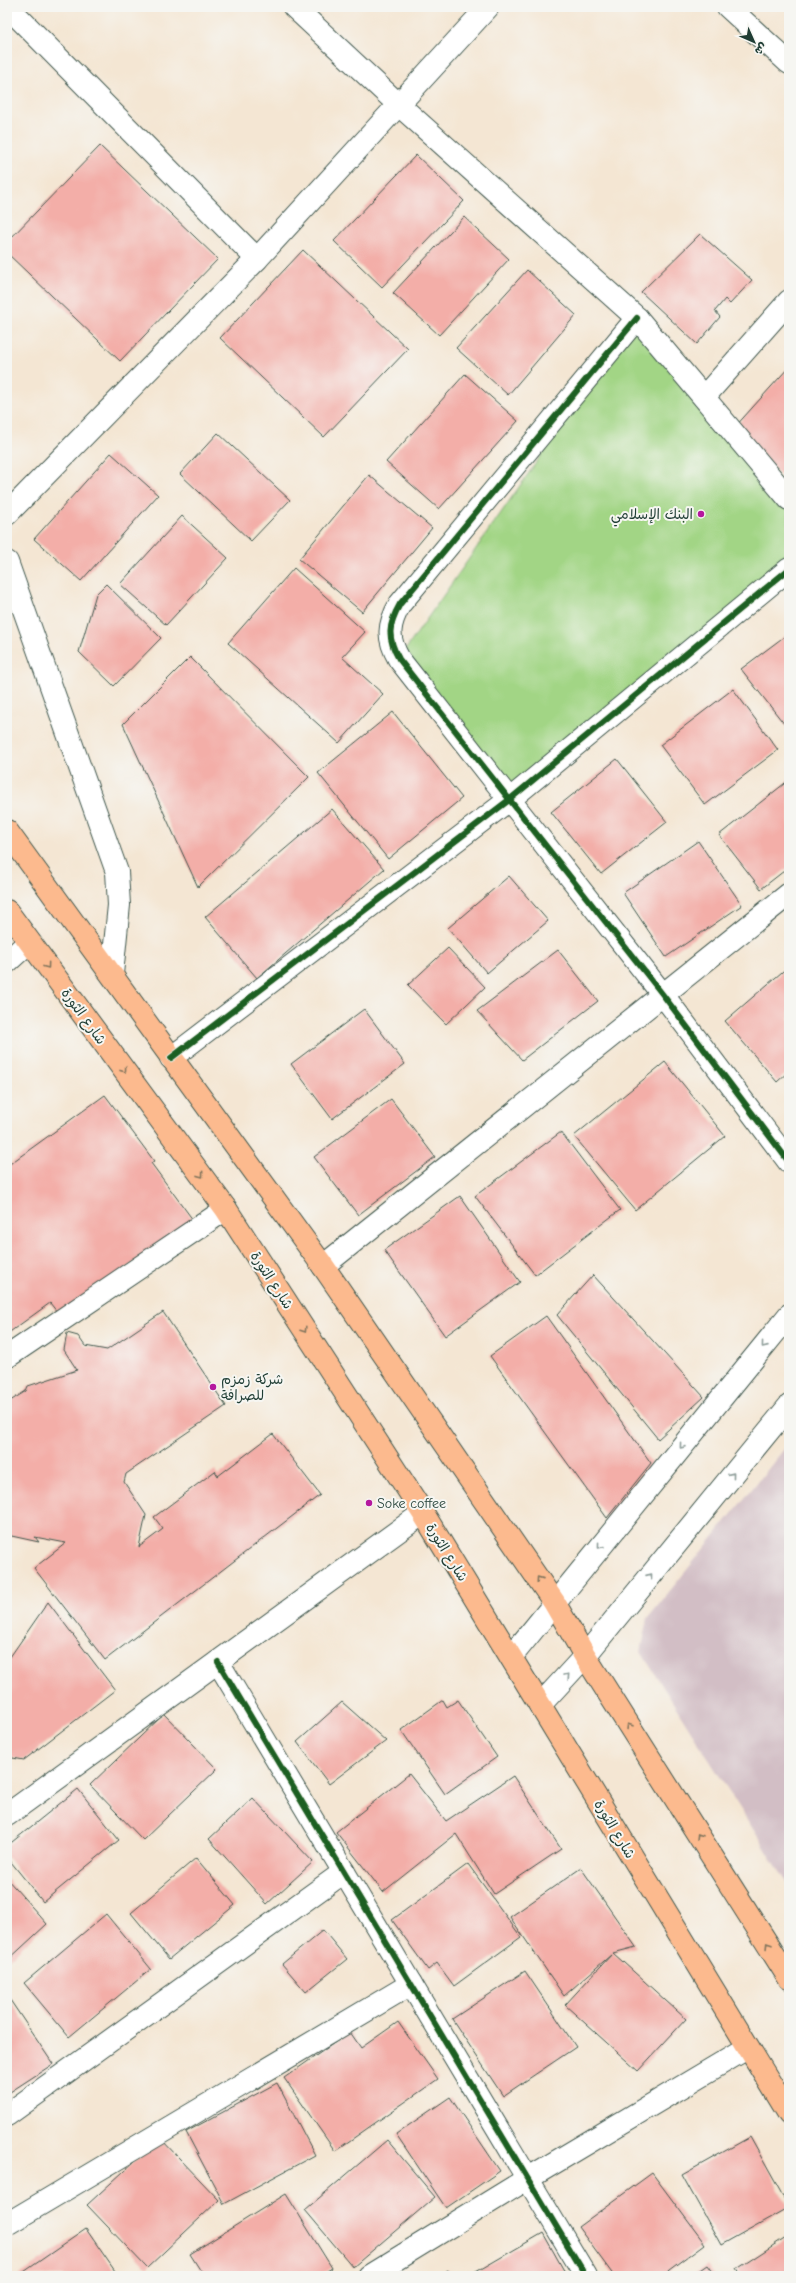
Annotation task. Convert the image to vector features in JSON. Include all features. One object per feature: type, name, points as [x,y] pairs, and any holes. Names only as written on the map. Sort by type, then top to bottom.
[{"type":"main road","points":[[7,831],[322,1266],[554,1602],[585,1656],[789,1978]]},
{"type":"main road","name":"شارع الثورة","points":[[7,912],[226,1209],[422,1513],[789,2114]]},
{"type":"street","points":[[8,7],[257,259]]},
{"type":"street","points":[[294,7],[399,105],[636,318],[789,499]]},
{"type":"street","points":[[7,514],[257,259],[488,7]]},
{"type":"street","points":[[728,7],[789,63]]},
{"type":"street","points":[[704,398],[789,301]]},
{"type":"street","points":[[636,318],[400,604],[392,618],[390,634],[393,648],[400,659],[664,995],[789,1162]]},
{"type":"street","points":[[7,562],[117,872],[119,905],[112,974]]},
{"type":"street","points":[[171,1058],[510,800],[789,569]]},
{"type":"street","points":[[322,1266],[789,894]]},
{"type":"street","points":[[7,962],[30,942]]},
{"type":"street","points":[[7,1356],[226,1209]]},
{"type":"street","points":[[511,1657],[554,1602],[789,1315]]},
{"type":"street","points":[[540,1705],[585,1656],[789,1406]]},
{"type":"street","points":[[7,1815],[422,1513]]},
{"type":"street","points":[[218,1662],[586,2276]]},
{"type":"street","points":[[7,2115],[344,1872]]},
{"type":"street","points":[[7,2224],[411,1984]]},
{"type":"street","points":[[369,2276],[527,2179],[748,2048]]},
{"type":"shaded area","points":[[789,1443],[789,1886],[641,1652],[648,1618]]},
{"type":"green space","points":[[637,318],[789,499],[789,569],[509,800],[399,659]]},
{"type":"building","points":[[100,146],[218,259],[120,361],[7,253],[7,242]]},
{"type":"building","points":[[416,155],[464,201],[382,287],[334,241]]},
{"type":"building","points":[[464,217],[509,259],[439,335],[393,293]]},
{"type":"building","points":[[700,234],[752,280],[730,304],[725,299],[715,311],[720,317],[697,344],[641,292]]},
{"type":"building","points":[[303,250],[408,349],[324,437],[220,338]]},
{"type":"building","points":[[527,270],[576,315],[508,395],[456,348]]},
{"type":"building","points":[[789,367],[789,484],[734,428]]},
{"type":"building","points":[[465,374],[518,421],[439,509],[386,462]]},
{"type":"building","points":[[218,433],[290,500],[251,541],[180,474]]},
{"type":"building","points":[[111,453],[158,495],[81,581],[34,539]]},
{"type":"building","points":[[369,475],[432,528],[362,612],[299,559]]},
{"type":"building","points":[[182,516],[228,558],[166,625],[120,584]]},
{"type":"building","points":[[294,568],[365,632],[342,657],[383,694],[339,743],[228,643]]},
{"type":"building","points":[[106,584],[161,638],[114,686],[79,652],[96,594]]},
{"type":"building","points":[[789,633],[789,730],[741,669]]},
{"type":"building","points":[[190,657],[309,777],[198,887],[123,724]]},
{"type":"building","points":[[733,689],[778,750],[705,805],[660,745]]},
{"type":"building","points":[[393,712],[462,798],[388,859],[318,773]]},
{"type":"building","points":[[617,759],[667,822],[601,874],[551,812]]},
{"type":"building","points":[[789,780],[789,867],[761,889],[719,835]]},
{"type":"building","points":[[332,809],[384,869],[257,978],[205,917]]},
{"type":"building","points":[[698,841],[742,905],[666,957],[623,893]]},
{"type":"building","points":[[509,876],[548,921],[487,973],[448,928]]},
{"type":"building","points":[[448,948],[485,987],[446,1024],[408,985]]},
{"type":"building","points":[[558,950],[598,1001],[522,1060],[477,1011]]},
{"type":"building","points":[[789,966],[789,1071],[777,1082],[725,1021]]},
{"type":"building","points":[[364,1009],[405,1064],[332,1119],[291,1064]]},
{"type":"building","points":[[665,1062],[725,1136],[635,1210],[574,1136]]},
{"type":"building","points":[[105,1095],[154,1161],[151,1163],[193,1220],[61,1317],[50,1303],[7,1334],[7,1166]]},
{"type":"building","points":[[391,1099],[435,1157],[358,1215],[314,1157]]},
{"type":"building","points":[[561,1132],[620,1210],[535,1275],[475,1196]]},
{"type":"building","points":[[460,1196],[520,1282],[445,1336],[384,1250]]},
{"type":"building","points":[[593,1275],[704,1397],[658,1439],[557,1315]]},
{"type":"building","points":[[163,1312],[226,1406],[126,1474],[124,1482],[146,1515],[139,1547],[163,1529],[154,1517],[215,1471],[218,1476],[273,1434],[320,1495],[105,1660],[34,1568],[66,1543],[35,1537],[39,1542],[7,1535],[7,1403],[26,1391],[28,1386],[77,1370],[64,1350],[67,1333],[78,1336],[85,1346],[107,1350]]},
{"type":"building","points":[[546,1316],[651,1463],[607,1518],[490,1356]]},
{"type":"building","points":[[48,1602],[115,1690],[24,1760],[7,1757],[7,1655],[10,1657]]},
{"type":"building","points":[[443,1700],[447,1707],[458,1700],[497,1757],[445,1794],[401,1730]]},
{"type":"building","points":[[342,1702],[386,1741],[329,1784],[297,1742]]},
{"type":"building","points":[[164,1714],[217,1769],[143,1840],[90,1785]]},
{"type":"building","points":[[409,1774],[446,1821],[513,1776],[561,1849],[494,1894],[456,1834],[383,1892],[336,1832]]},
{"type":"building","points":[[78,1789],[119,1840],[43,1902],[7,1857],[7,1846]]},
{"type":"building","points":[[253,1798],[313,1862],[267,1904],[209,1839]]},
{"type":"building","points":[[196,1858],[235,1905],[169,1959],[131,1913]]},
{"type":"building","points":[[468,1864],[521,1937],[454,1986],[437,1963],[428,1970],[392,1920]]},
{"type":"building","points":[[581,1868],[636,1947],[613,1953],[686,2019],[638,2071],[565,2005],[612,1954],[564,1996],[510,1917]]},
{"type":"building","points":[[7,1879],[47,1924],[7,1961]]},
{"type":"building","points":[[106,1914],[151,1969],[69,2037],[24,1983]]},
{"type":"building","points":[[323,1930],[347,1959],[306,1992],[282,1964]]},
{"type":"building","points":[[525,1971],[576,2047],[503,2096],[452,2019]]},
{"type":"building","points":[[8,1997],[53,2064],[7,2094],[7,1998]]},
{"type":"building","points":[[398,2022],[438,2079],[335,2151],[284,2078],[350,2032],[361,2048]]},
{"type":"building","points":[[277,2083],[315,2155],[224,2204],[186,2132]]},
{"type":"building","points":[[450,2097],[500,2171],[446,2208],[396,2134]]},
{"type":"building","points":[[750,2137],[789,2207],[721,2245],[682,2175]]},
{"type":"building","points":[[160,2138],[219,2200],[147,2268],[87,2205]]},
{"type":"building","points":[[387,2140],[435,2197],[353,2267],[305,2210]]},
{"type":"building","points":[[652,2173],[705,2244],[662,2276],[614,2276],[578,2227]]},
{"type":"building","points":[[286,2194],[332,2268],[319,2276],[204,2276],[190,2254]]},
{"type":"building","points":[[86,2229],[117,2274],[114,2276],[18,2276]]},
{"type":"building","points":[[543,2233],[567,2276],[469,2276]]},
{"type":"building","points":[[789,2235],[789,2276],[741,2276],[737,2269]]},
{"type":"building","points":[[707,2265],[715,2276],[691,2276]]},
{"type":"building","points":[[448,2270],[452,2276],[438,2276]]},
{"type":"cycle path","points":[[637,318],[400,604],[391,625],[390,632],[392,644],[399,659],[663,995],[789,1162]]},
{"type":"cycle path","points":[[171,1058],[509,800],[789,569]]},
{"type":"cycle path","points":[[218,1662],[586,2276]]},
{"type":"place","name":"البنك الإسلامي","points":[[701,514]]},
{"type":"place","name":"شركة زمزم للصرافة","points":[[213,1387]]},
{"type":"place","name":"Soke coffee","points":[[369,1503]]}]
